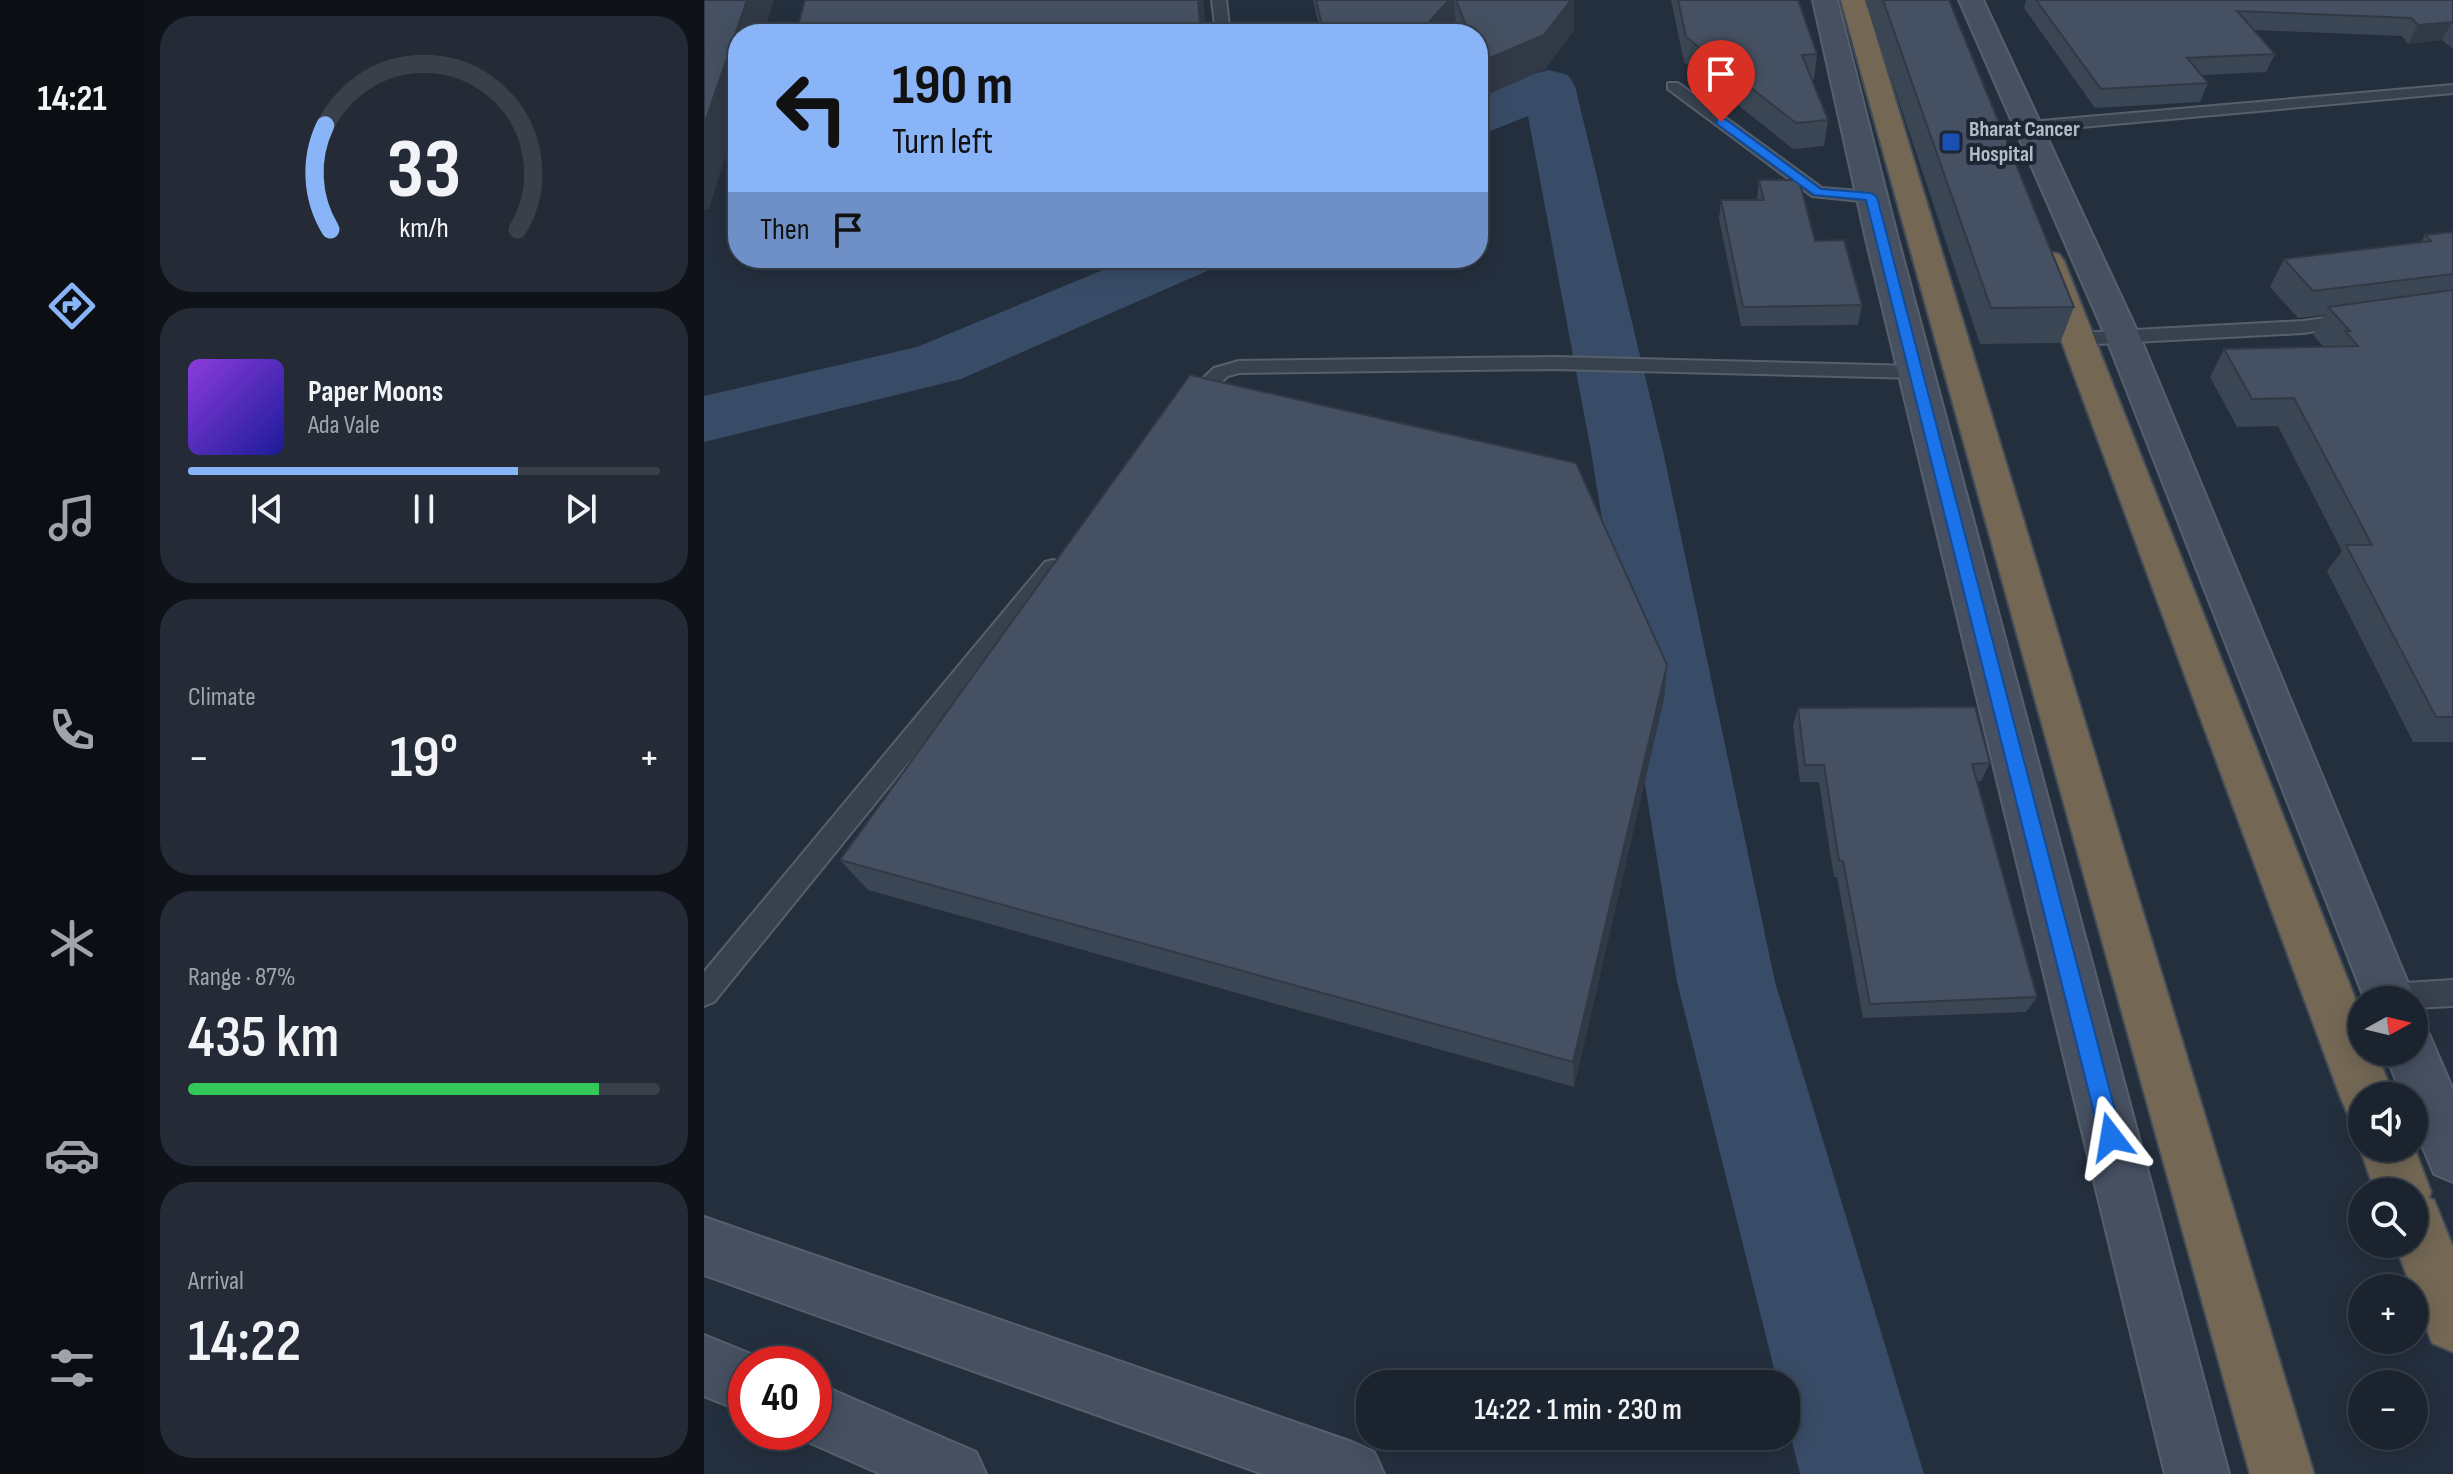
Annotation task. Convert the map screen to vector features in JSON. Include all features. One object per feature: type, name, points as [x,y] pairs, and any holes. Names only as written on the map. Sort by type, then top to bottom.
[{"type":"highway","points":[[1853,0],[2282,1474]]},
{"type":"highway","points":[[1943,0],[1966,58]]},
{"type":"highway","points":[[1983,101],[2010,138]]},
{"type":"highway","points":[[2040,241],[2362,1082]]},
{"type":"highway","points":[[2428,1257],[2453,1322]]},
{"type":"street","points":[[1825,0],[1871,197],[2197,1474]]},
{"type":"street","points":[[1971,0],[2010,138],[2123,337],[2385,986]]},
{"type":"street","points":[[2417,1066],[2453,1155]]},
{"type":"street","points":[[704,1246],[1352,1474]]},
{"type":"street","points":[[704,1365],[728,1375]]},
{"type":"street","points":[[832,1421],[954,1474]]},
{"type":"lane","points":[[1219,0],[1222,24]]},
{"type":"lane","points":[[1673,86],[1818,193],[1871,197]]},
{"type":"lane","points":[[2010,138],[2453,89]]},
{"type":"lane","points":[[2079,339],[2303,327],[2363,319]]},
{"type":"lane","points":[[1172,422],[1202,386],[1221,372],[1239,367],[1554,363],[1916,372]]},
{"type":"lane","points":[[704,993],[1063,556]]},
{"type":"lane","points":[[2428,995],[2453,993]]},
{"type":"building","points":[[704,0],[747,0],[739,24],[728,24],[728,55],[704,125]]},
{"type":"building","points":[[805,0],[1198,0],[1200,24],[799,24]]},
{"type":"building","points":[[1316,0],[1449,0],[1427,24],[1322,24]]},
{"type":"building","points":[[1456,0],[1571,0],[1544,35],[1488,59],[1488,24],[1465,24]]},
{"type":"building","points":[[1678,0],[1798,0],[1817,54],[1802,55],[1828,120],[1796,123],[1686,37]]},
{"type":"building","points":[[1883,0],[1949,0],[2074,307],[1991,308]]},
{"type":"building","points":[[2036,0],[2453,0],[2453,22],[2418,25],[2411,18],[2237,11],[2275,54],[2187,58],[2208,83],[2101,89]]},
{"type":"building","points":[[1759,180],[1799,180],[1815,241],[1844,240],[1862,305],[1743,307],[1721,200],[1764,200]]},
{"type":"building","points":[[2453,232],[2453,274],[2313,291],[2284,259],[2431,241],[2425,235]]},
{"type":"building","points":[[2453,290],[2453,717],[2436,717],[2346,545],[2372,545],[2294,398],[2252,399],[2224,349],[2358,346],[2345,331],[2350,331],[2328,307]]},
{"type":"building","points":[[1190,375],[1576,463],[1667,665],[1573,1062],[840,860]]},
{"type":"building","points":[[1975,707],[1990,763],[1972,764],[2037,997],[1870,1004],[1843,861],[1839,861],[1824,765],[1805,765],[1798,708]]},
{"type":"waterway","points":[[1488,115],[1549,86],[1627,451],[1726,982],[1862,1474]]},
{"type":"waterway","points":[[704,419],[937,364],[1162,268]]},
{"type":"place","name":"Bharat Cancer Hospital","points":[[1951,142]]},
{"type":"route","points":[[1721,122],[1818,193],[1871,197],[2111,1137]]}]
